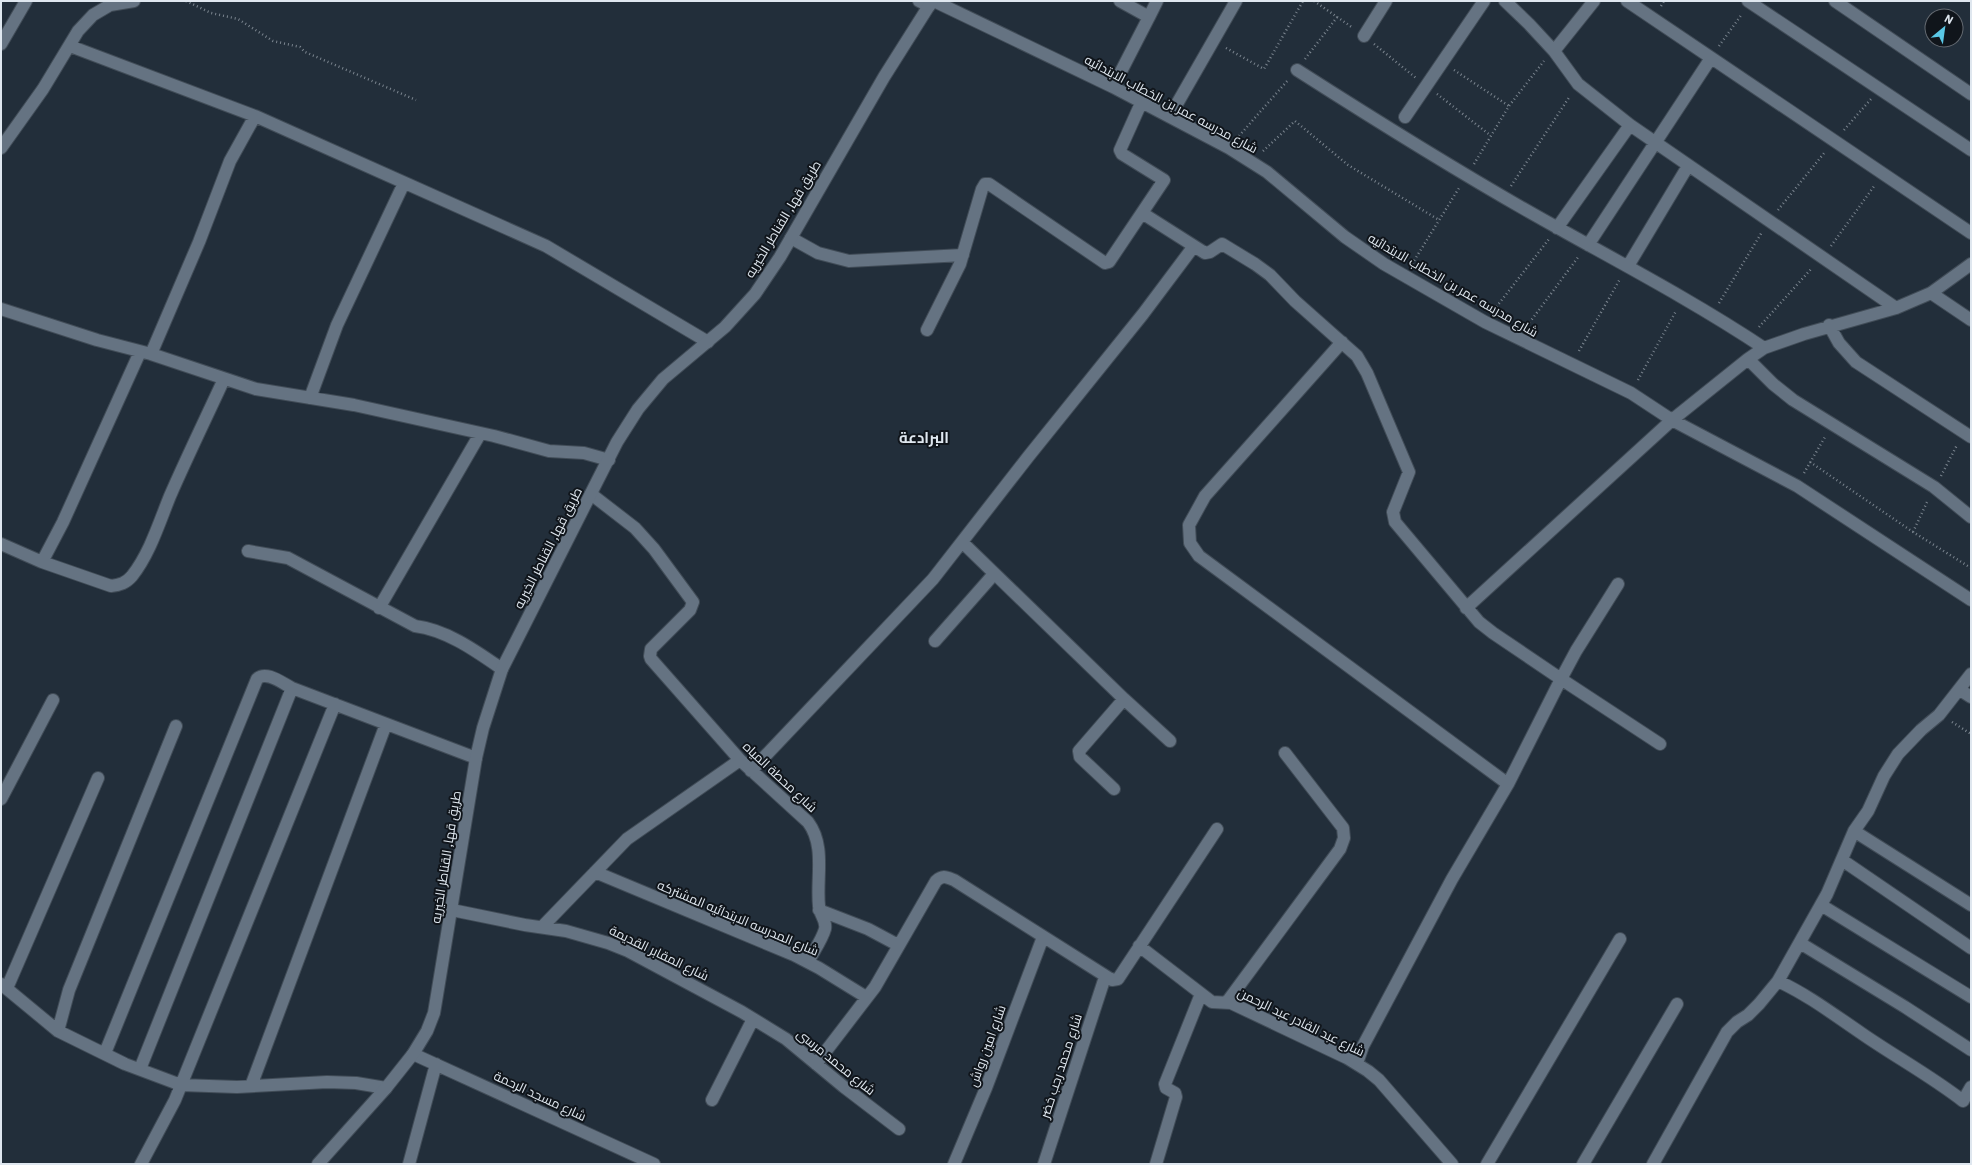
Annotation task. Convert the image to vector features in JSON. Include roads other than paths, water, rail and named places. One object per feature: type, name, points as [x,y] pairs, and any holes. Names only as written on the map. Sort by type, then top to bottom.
[{"type":"street","points":[[1,44],[26,1]]},
{"type":"street","points":[[1,148],[4,136],[43,89],[70,46],[78,30],[93,16],[110,5],[134,1]]},
{"type":"street","points":[[1120,1],[1149,17]]},
{"type":"street","points":[[1113,87],[1157,1]]},
{"type":"street","points":[[1170,116],[1236,1]]},
{"type":"street","points":[[1364,36],[1386,1]]},
{"type":"street","points":[[1405,117],[1484,1]]},
{"type":"street","points":[[1505,1],[1530,24],[1554,52],[1578,84],[1630,125],[1896,308]]},
{"type":"street","points":[[1554,52],[1594,1]]},
{"type":"street","points":[[1627,1],[1971,233]]},
{"type":"street","points":[[1835,1],[1971,94]]},
{"type":"street","name":"شارع مدرسه عمر بن الخطاب الابتدائيه","points":[[929,2],[1142,101],[1229,148],[1252,162],[1345,237],[1404,276],[1517,339],[1571,366],[1631,393],[1672,420],[1797,486],[1971,600]]},
{"type":"street","name":"طريق قها, القناطر الخيريه","points":[[318,1164],[386,1088],[413,1054],[427,1031],[434,1013],[476,758],[502,669],[627,425],[650,394],[678,366],[725,327],[755,294],[791,238],[836,156],[929,2]]},
{"type":"street","points":[[1749,2],[1971,150]]},
{"type":"street","points":[[70,46],[255,116],[546,246],[708,342]]},
{"type":"street","points":[[1588,245],[1711,58]]},
{"type":"street","points":[[1297,70],[1395,133],[1467,176],[1557,228],[1628,266],[1764,348]]},
{"type":"street","points":[[927,330],[962,255],[982,189],[985,184],[989,184],[1105,263],[1109,262],[1164,180],[1122,154],[1120,150],[1142,101]]},
{"type":"street","points":[[42,562],[146,353],[199,242],[230,161],[255,116]]},
{"type":"street","points":[[1557,228],[1630,125]]},
{"type":"street","points":[[1628,266],[1688,166]]},
{"type":"street","points":[[310,398],[337,325],[404,183]]},
{"type":"street","points":[[1142,213],[1194,246],[1208,253],[1219,245],[1224,245],[1254,264],[1270,275],[1295,301],[1342,342],[1363,364],[1408,468],[1408,475],[1393,512],[1395,522],[1466,608],[1493,633],[1561,680],[1660,744]]},
{"type":"street","points":[[791,238],[818,253],[849,261],[962,255]]},
{"type":"street","points":[[751,771],[933,579],[1143,314],[1194,246]]},
{"type":"street","points":[[1466,608],[1672,420],[1764,348],[1829,325],[1896,308],[1931,293],[1971,264]]},
{"type":"street","points":[[1931,293],[1971,320]]},
{"type":"street","points":[[1,309],[97,340],[146,353],[256,389],[354,406],[549,451],[584,453],[609,460]]},
{"type":"street","points":[[1829,325],[1839,343],[1856,362],[1967,435]]},
{"type":"street","points":[[1342,342],[1205,496],[1189,525],[1190,544],[1199,556],[1508,784]]},
{"type":"street","points":[[1748,359],[1773,384],[1792,400],[1934,488],[1971,516]]},
{"type":"street","points":[[1,544],[42,562],[111,586],[120,585],[132,577],[145,555],[187,458],[224,379]]},
{"type":"street","points":[[379,608],[480,434]]},
{"type":"street","name":"شارع محطة المياه","points":[[591,494],[635,528],[654,549],[694,602],[690,610],[651,649],[651,659],[740,760],[808,822],[813,829],[818,845],[820,910],[824,920],[825,930],[808,962]]},
{"type":"street","points":[[962,542],[1124,699],[1170,741]]},
{"type":"street","points":[[248,551],[288,558],[415,626],[427,628],[471,647],[502,669]]},
{"type":"street","points":[[935,641],[994,574]]},
{"type":"street","points":[[1357,1063],[1364,1046],[1452,879],[1508,784],[1576,651],[1618,584]]},
{"type":"street","points":[[1653,1164],[1728,1032],[1737,1022],[1748,1015],[1759,1004],[1778,981],[1821,905],[1854,831],[1868,811],[1884,776],[1898,754],[1921,730],[1939,715],[1971,674]]},
{"type":"street","points":[[105,1053],[257,679],[267,675],[292,688],[476,758]]},
{"type":"street","points":[[140,1069],[292,688]]},
{"type":"street","points":[[1960,690],[1971,697]]},
{"type":"street","points":[[1114,789],[1080,757],[1079,751],[1124,699]]},
{"type":"street","points":[[1,799],[53,700]]},
{"type":"street","points":[[141,1164],[175,1100],[334,704]]},
{"type":"street","points":[[252,1086],[386,724]]},
{"type":"street","points":[[58,1031],[70,990],[176,726]]},
{"type":"street","points":[[1227,1002],[1340,849],[1344,838],[1343,828],[1285,753]]},
{"type":"street","points":[[542,927],[595,872],[639,830],[740,760]]},
{"type":"street","points":[[98,778],[4,986],[58,1031],[105,1053],[124,1064],[181,1085],[210,1087],[327,1082],[356,1083],[386,1088]]},
{"type":"street","points":[[816,1064],[875,987],[936,881],[944,876],[1105,977],[1112,980],[1118,979],[1217,829]]},
{"type":"street","points":[[1854,831],[1971,905]]},
{"type":"street","points":[[1842,860],[1971,948]]},
{"type":"street","name":"شارع المدرسه الابتدائيه المشتركه","points":[[595,872],[808,962],[866,997]]},
{"type":"street","points":[[1821,905],[1971,997]]},
{"type":"street","name":"شارع المقابر القديمة","points":[[452,910],[587,936],[628,951],[753,1019]]},
{"type":"street","points":[[820,910],[868,929],[898,945]]},
{"type":"street","name":"شارع امين رواش","points":[[954,1164],[984,1094],[1043,937]]},
{"type":"street","points":[[1487,1164],[1620,939]]},
{"type":"street","points":[[1800,943],[1905,1007],[1971,1050]]},
{"type":"street","name":"شارع عبد القادر عبد الرحمن","points":[[1139,946],[1212,1002],[1227,1002],[1357,1063],[1379,1080],[1450,1163]]},
{"type":"street","name":"شارع محمد رجب خضر","points":[[1044,1164],[1105,977]]},
{"type":"street","points":[[1778,981],[1819,1003],[1861,1033],[1903,1059],[1967,1103],[1971,1087]]},
{"type":"street","points":[[1156,1164],[1176,1097],[1175,1093],[1166,1088],[1165,1084],[1201,994]]},
{"type":"street","points":[[1583,1164],[1678,1004]]},
{"type":"street","points":[[712,1100],[753,1019]]},
{"type":"street","name":"شارع محمد مرسى","points":[[753,1019],[786,1039],[899,1128]]},
{"type":"street","name":"شارع مسجد الرحمة","points":[[413,1054],[654,1164]]},
{"type":"street","points":[[409,1164],[436,1064]]},
{"type":"district","name":"البرادعة","points":[[924,437]]}]
